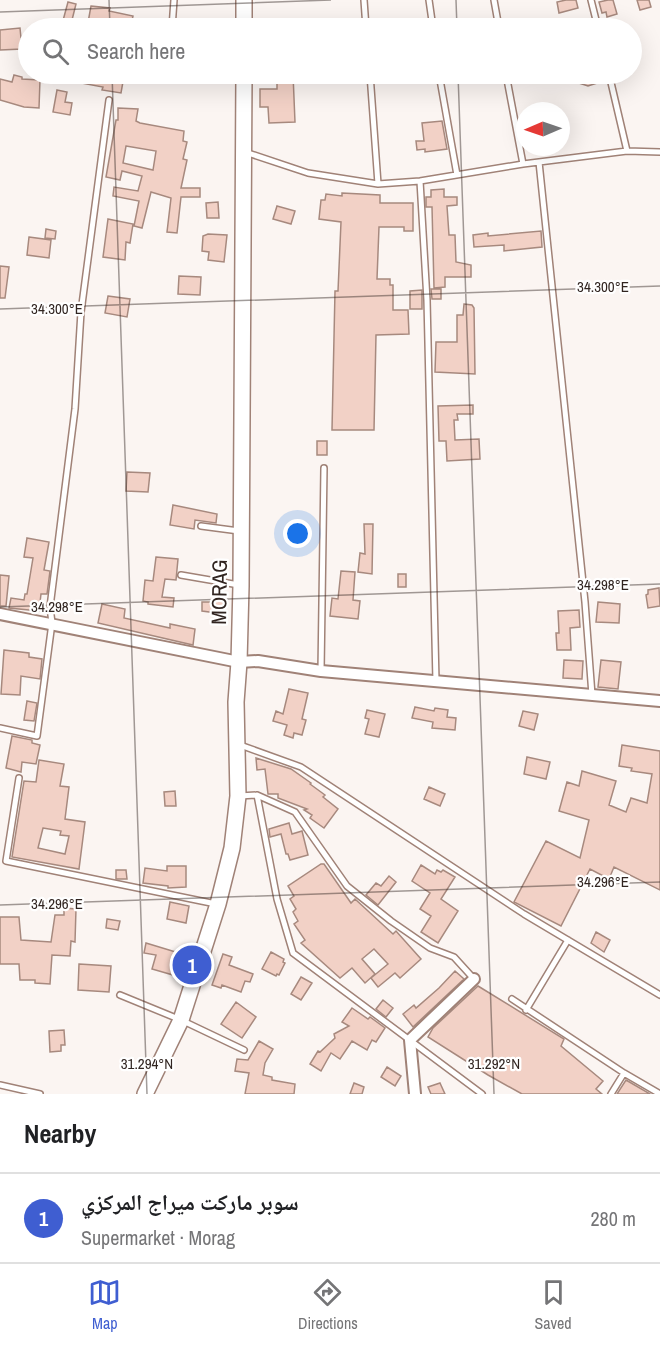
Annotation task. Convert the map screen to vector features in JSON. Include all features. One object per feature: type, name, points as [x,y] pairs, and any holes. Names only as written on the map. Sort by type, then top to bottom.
[{"type":"main road","points":[[244,0],[244,18]]},
{"type":"main road","name":"MORAG","points":[[145,1094],[181,1020],[218,904],[232,848],[238,796],[235,744],[241,586],[244,84]]},
{"type":"street","points":[[0,614],[239,662],[258,661],[321,671],[660,701]]},
{"type":"street","points":[[415,1094],[410,1040],[474,979]]},
{"type":"lane","points":[[173,18],[174,0]]},
{"type":"lane","points":[[364,0],[365,18]]},
{"type":"lane","points":[[429,0],[432,18]]},
{"type":"lane","points":[[494,0],[497,18]]},
{"type":"lane","points":[[591,0],[596,18]]},
{"type":"lane","points":[[370,84],[378,184]]},
{"type":"lane","points":[[441,84],[457,175]]},
{"type":"lane","points":[[508,84],[523,164]]},
{"type":"lane","points":[[611,84],[627,151]]},
{"type":"lane","points":[[0,728],[37,736],[52,623],[50,607],[75,409],[81,312],[109,100]]},
{"type":"lane","points":[[245,151],[308,173],[378,184],[420,182],[523,164],[627,151],[660,152]]},
{"type":"lane","points":[[539,162],[585,602],[592,696]]},
{"type":"lane","points":[[420,182],[427,300],[436,681]]},
{"type":"lane","points":[[321,671],[324,468]]},
{"type":"lane","points":[[201,526],[241,531]]},
{"type":"lane","points":[[181,575],[241,586]]},
{"type":"lane","points":[[235,744],[301,767],[524,914],[660,995]]},
{"type":"lane","points":[[19,778],[6,861],[218,904]]},
{"type":"lane","points":[[238,796],[257,795],[295,812],[347,886],[429,948],[454,957],[474,979]]},
{"type":"lane","points":[[257,795],[277,899],[293,953],[482,1094]]},
{"type":"lane","points":[[526,1010],[568,940]]},
{"type":"lane","points":[[120,995],[181,1020],[244,1050]]},
{"type":"lane","points":[[512,999],[660,1094]]},
{"type":"lane","points":[[611,1094],[624,1073]]},
{"type":"lane","points":[[0,1085],[40,1094]]},
{"type":"building","points":[[576,0],[578,8],[559,13],[557,2]]},
{"type":"building","points":[[613,0],[617,14],[607,17],[606,12],[602,13],[599,2]]},
{"type":"building","points":[[637,0],[649,0],[651,7],[640,10]]},
{"type":"building","points":[[68,2],[76,4],[72,18],[64,18]]},
{"type":"building","points":[[91,6],[110,8],[109,11],[133,16],[133,18],[89,18]]},
{"type":"building","points":[[18,28],[18,49],[0,50],[0,30]]},
{"type":"building","points":[[14,75],[18,76],[18,84],[40,84],[39,108],[24,107],[0,100],[0,79],[12,82]]},
{"type":"building","points":[[86,84],[123,84],[121,93],[102,90],[103,87]]},
{"type":"building","points":[[277,84],[293,84],[295,122],[269,123],[268,107],[260,107],[260,89],[277,89]]},
{"type":"building","points":[[57,90],[67,92],[65,102],[72,103],[70,115],[53,112]]},
{"type":"building","points":[[118,108],[138,109],[136,121],[140,123],[184,131],[183,141],[187,142],[183,159],[187,160],[181,188],[200,188],[200,197],[181,197],[177,233],[167,232],[171,198],[151,192],[142,228],[134,226],[139,201],[113,196],[114,187],[138,191],[142,176],[122,171],[120,180],[106,177],[116,120],[118,120]],"holes":[[[126,146],[156,151],[153,170],[123,163]]]},
{"type":"building","points":[[442,121],[447,149],[425,152],[425,149],[417,150],[416,141],[424,141],[422,123]]},
{"type":"building","points":[[444,189],[444,197],[457,197],[457,205],[447,206],[449,235],[455,235],[456,262],[471,265],[471,277],[445,277],[445,287],[434,288],[432,207],[426,207],[426,197],[431,197],[431,190]]},
{"type":"building","points":[[342,193],[380,195],[380,203],[413,203],[413,231],[404,231],[404,227],[379,227],[377,279],[390,279],[390,285],[393,285],[393,310],[408,310],[409,334],[376,335],[374,430],[332,430],[335,291],[338,291],[341,222],[319,219],[321,200],[325,200],[326,194],[342,196]]},
{"type":"building","points":[[218,202],[219,218],[207,218],[206,203]]},
{"type":"building","points":[[277,206],[295,211],[291,224],[273,219]]},
{"type":"building","points":[[108,219],[133,224],[130,243],[126,242],[125,260],[103,257]]},
{"type":"building","points":[[46,229],[56,231],[55,239],[45,238]]},
{"type":"building","points":[[541,231],[542,247],[504,251],[504,245],[474,247],[473,235],[488,233],[488,236]]},
{"type":"building","points":[[227,235],[224,262],[208,260],[209,252],[202,251],[203,236]]},
{"type":"building","points":[[29,237],[51,240],[49,258],[27,255]]},
{"type":"building","points":[[0,266],[9,267],[5,298],[0,298]]},
{"type":"building","points":[[179,276],[201,277],[200,295],[178,294]]},
{"type":"building","points":[[431,289],[441,289],[441,299],[432,299]]},
{"type":"building","points":[[422,290],[422,309],[410,309],[410,291]]},
{"type":"building","points":[[108,296],[130,299],[127,317],[105,313]]},
{"type":"building","points":[[464,304],[472,305],[474,308],[475,374],[435,372],[436,342],[457,342],[457,315],[463,315]]},
{"type":"building","points":[[473,405],[473,414],[457,414],[458,420],[454,420],[455,440],[479,439],[480,459],[447,461],[446,441],[439,441],[438,406]]},
{"type":"building","points":[[317,441],[327,441],[327,455],[317,455]]},
{"type":"building","points":[[127,472],[150,473],[148,492],[126,491]]},
{"type":"building","points":[[173,505],[217,514],[216,523],[195,520],[194,529],[170,525]]},
{"type":"building","points":[[364,524],[373,524],[372,574],[358,572],[360,553],[365,554]]},
{"type":"building","points":[[27,538],[49,542],[44,570],[50,571],[47,594],[41,594],[39,611],[9,608],[11,598],[24,600],[27,594],[33,558],[24,557]]},
{"type":"building","points":[[156,557],[178,559],[176,580],[165,579],[162,597],[174,598],[173,607],[148,604],[143,601],[145,580],[153,581]]},
{"type":"building","points":[[341,571],[355,572],[353,600],[360,601],[358,619],[330,616],[332,598],[338,599]]},
{"type":"building","points":[[398,574],[406,574],[406,587],[398,587]]},
{"type":"building","points":[[0,575],[9,576],[6,606],[0,606]]},
{"type":"building","points":[[659,588],[660,606],[648,608],[646,595],[648,590]]},
{"type":"building","points":[[215,596],[225,597],[224,614],[202,611],[202,602],[214,602]]},
{"type":"building","points":[[598,602],[620,604],[619,623],[596,622]]},
{"type":"building","points":[[102,604],[125,609],[124,618],[170,628],[170,624],[195,629],[193,645],[98,623]]},
{"type":"building","points":[[579,610],[580,627],[570,628],[571,650],[557,650],[558,611]]},
{"type":"building","points":[[4,650],[29,653],[29,657],[42,659],[40,679],[21,676],[20,695],[1,694]]},
{"type":"building","points":[[564,660],[583,661],[582,679],[563,678]]},
{"type":"building","points":[[601,660],[621,662],[618,689],[598,687]]},
{"type":"building","points":[[289,689],[308,693],[302,719],[306,720],[302,735],[294,733],[293,738],[284,735],[287,725],[273,721],[276,711],[283,714]]},
{"type":"building","points":[[27,701],[37,703],[34,721],[24,720]]},
{"type":"building","points":[[415,707],[434,711],[435,708],[448,710],[447,717],[456,718],[455,730],[432,728],[433,722],[412,718]]},
{"type":"building","points":[[367,710],[385,714],[379,737],[365,734],[369,719],[365,718]]},
{"type":"building","points":[[523,711],[538,714],[534,730],[519,726]]},
{"type":"building","points":[[12,736],[32,740],[32,743],[40,745],[36,764],[22,762],[21,772],[6,768]]},
{"type":"building","points":[[622,745],[660,751],[660,890],[614,867],[609,879],[590,869],[561,926],[514,902],[546,841],[580,858],[589,820],[559,811],[567,782],[579,786],[582,771],[616,781],[609,805],[626,812],[631,798],[647,803],[652,774],[631,771],[632,768],[619,766]]},
{"type":"building","points":[[527,757],[550,762],[546,779],[524,774]]},
{"type":"building","points":[[256,758],[291,769],[325,795],[323,797],[338,809],[324,828],[310,818],[312,815],[304,810],[307,809],[278,798],[278,794],[268,794],[265,769],[257,770]]},
{"type":"building","points":[[39,760],[64,764],[60,786],[69,787],[65,819],[85,822],[79,869],[12,857],[24,781],[36,782]],"holes":[[[43,828],[61,831],[60,835],[69,836],[65,854],[38,848]]]},
{"type":"building","points":[[429,787],[445,794],[440,806],[424,799]]},
{"type":"building","points":[[175,791],[176,806],[165,806],[164,792]]},
{"type":"building","points":[[289,823],[292,834],[302,831],[308,855],[290,860],[286,854],[281,834],[270,837],[269,829]]},
{"type":"building","points":[[324,864],[351,903],[355,899],[393,934],[396,931],[421,959],[400,978],[395,973],[378,987],[371,978],[388,964],[374,949],[362,959],[375,974],[365,983],[352,968],[340,978],[301,943],[305,940],[294,924],[298,921],[293,912],[296,909],[290,899],[294,896],[288,886]]},
{"type":"building","points":[[421,865],[435,874],[437,870],[441,872],[443,870],[455,877],[441,899],[458,911],[438,943],[421,932],[431,916],[420,909],[430,893],[412,881]]},
{"type":"building","points":[[167,866],[186,866],[186,887],[168,888],[168,886],[143,883],[145,868],[167,871]]},
{"type":"building","points":[[116,870],[126,870],[127,879],[116,879]]},
{"type":"building","points":[[389,876],[396,882],[378,905],[366,895],[376,883],[381,886]]},
{"type":"building","points":[[170,902],[189,906],[186,923],[167,919]]},
{"type":"building","points":[[64,908],[76,909],[75,942],[71,941],[70,956],[52,955],[50,984],[35,983],[35,980],[20,980],[19,964],[0,964],[0,917],[19,917],[21,940],[51,942],[55,915],[64,915]]},
{"type":"building","points":[[107,919],[120,921],[118,930],[106,928]]},
{"type":"building","points":[[596,932],[610,940],[604,952],[591,943]]},
{"type":"building","points":[[146,943],[179,953],[173,975],[152,969],[156,955],[144,953]]},
{"type":"building","points":[[271,952],[284,959],[285,963],[279,975],[276,976],[262,969]]},
{"type":"building","points":[[223,954],[232,957],[229,965],[253,974],[250,982],[245,981],[241,992],[222,985],[221,988],[212,985]]},
{"type":"building","points":[[79,964],[111,966],[109,992],[78,990]]},
{"type":"building","points":[[455,971],[464,979],[413,1027],[403,1014],[414,1005],[416,1008]]},
{"type":"building","points":[[301,977],[312,983],[301,1000],[291,994]]},
{"type":"building","points":[[478,986],[564,1039],[561,1046],[603,1081],[596,1089],[602,1094],[522,1094],[428,1037],[433,1028]]},
{"type":"building","points":[[383,1000],[393,1008],[386,1017],[376,1009]]},
{"type":"building","points":[[236,1002],[256,1017],[242,1038],[221,1024]]},
{"type":"building","points":[[352,1008],[385,1028],[376,1042],[372,1040],[367,1050],[352,1041],[340,1059],[331,1053],[321,1071],[310,1064],[318,1051],[320,1052],[335,1038],[334,1034],[349,1026],[342,1022]]},
{"type":"building","points":[[64,1030],[65,1045],[61,1045],[61,1051],[50,1052],[49,1031]]},
{"type":"building","points":[[259,1041],[273,1049],[265,1063],[263,1075],[272,1077],[272,1080],[295,1084],[294,1094],[245,1094],[249,1073],[235,1071],[237,1059],[248,1060]]},
{"type":"building","points":[[387,1067],[401,1076],[395,1086],[381,1077]]},
{"type":"building","points":[[626,1080],[650,1094],[617,1094]]},
{"type":"building","points":[[354,1083],[364,1087],[362,1094],[350,1094]]},
{"type":"building","points":[[440,1083],[445,1094],[431,1094],[428,1087]]},
{"type":"place","name":"سوبر ماركت ميراج المركزي","points":[[192,965]]}]
